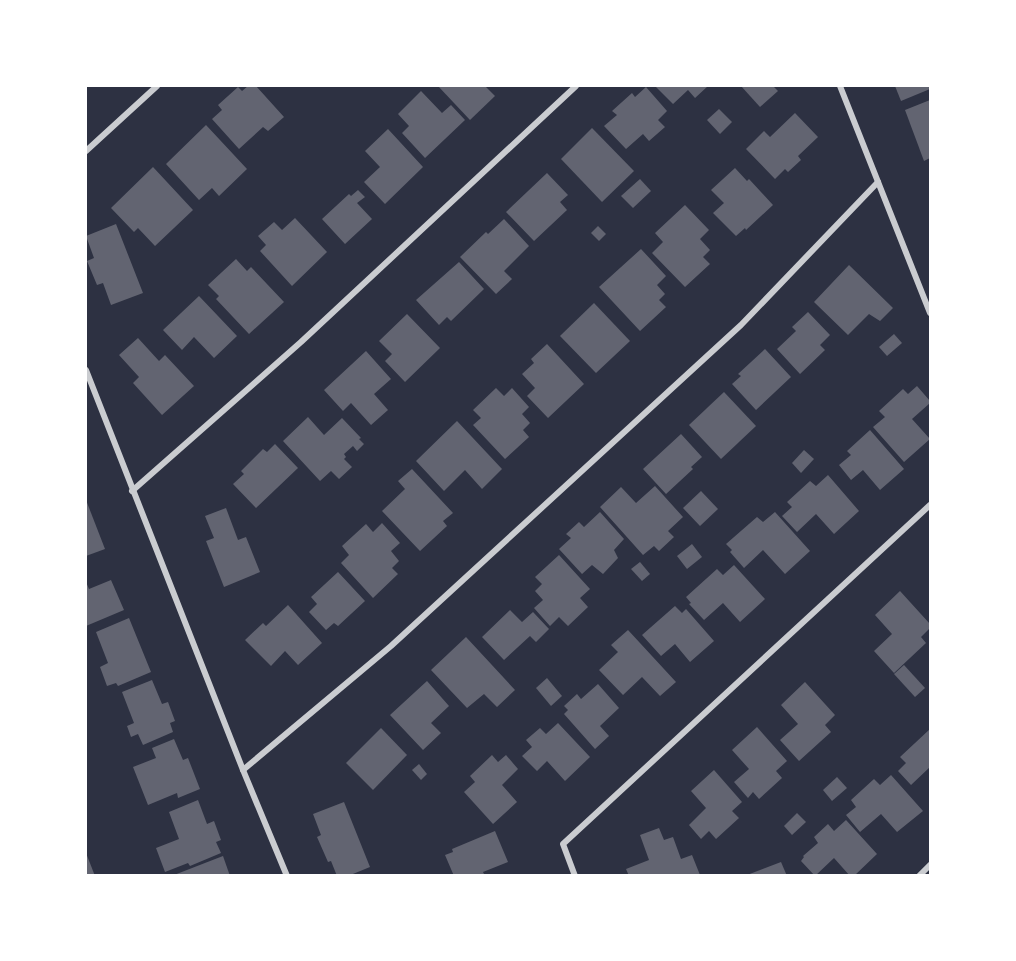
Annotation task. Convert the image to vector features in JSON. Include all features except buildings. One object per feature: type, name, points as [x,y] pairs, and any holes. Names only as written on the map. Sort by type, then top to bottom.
[{"type":"street","points":[[86,152],[157,86]]},
{"type":"street","points":[[132,491],[310,334],[576,86]]},
{"type":"street","points":[[840,86],[930,313]]},
{"type":"street","points":[[243,770],[391,646],[741,325],[878,182]]},
{"type":"street","points":[[86,370],[132,491],[287,876]]},
{"type":"street","points":[[575,876],[563,844],[930,505]]},
{"type":"street","points":[[919,876],[930,865]]}]
